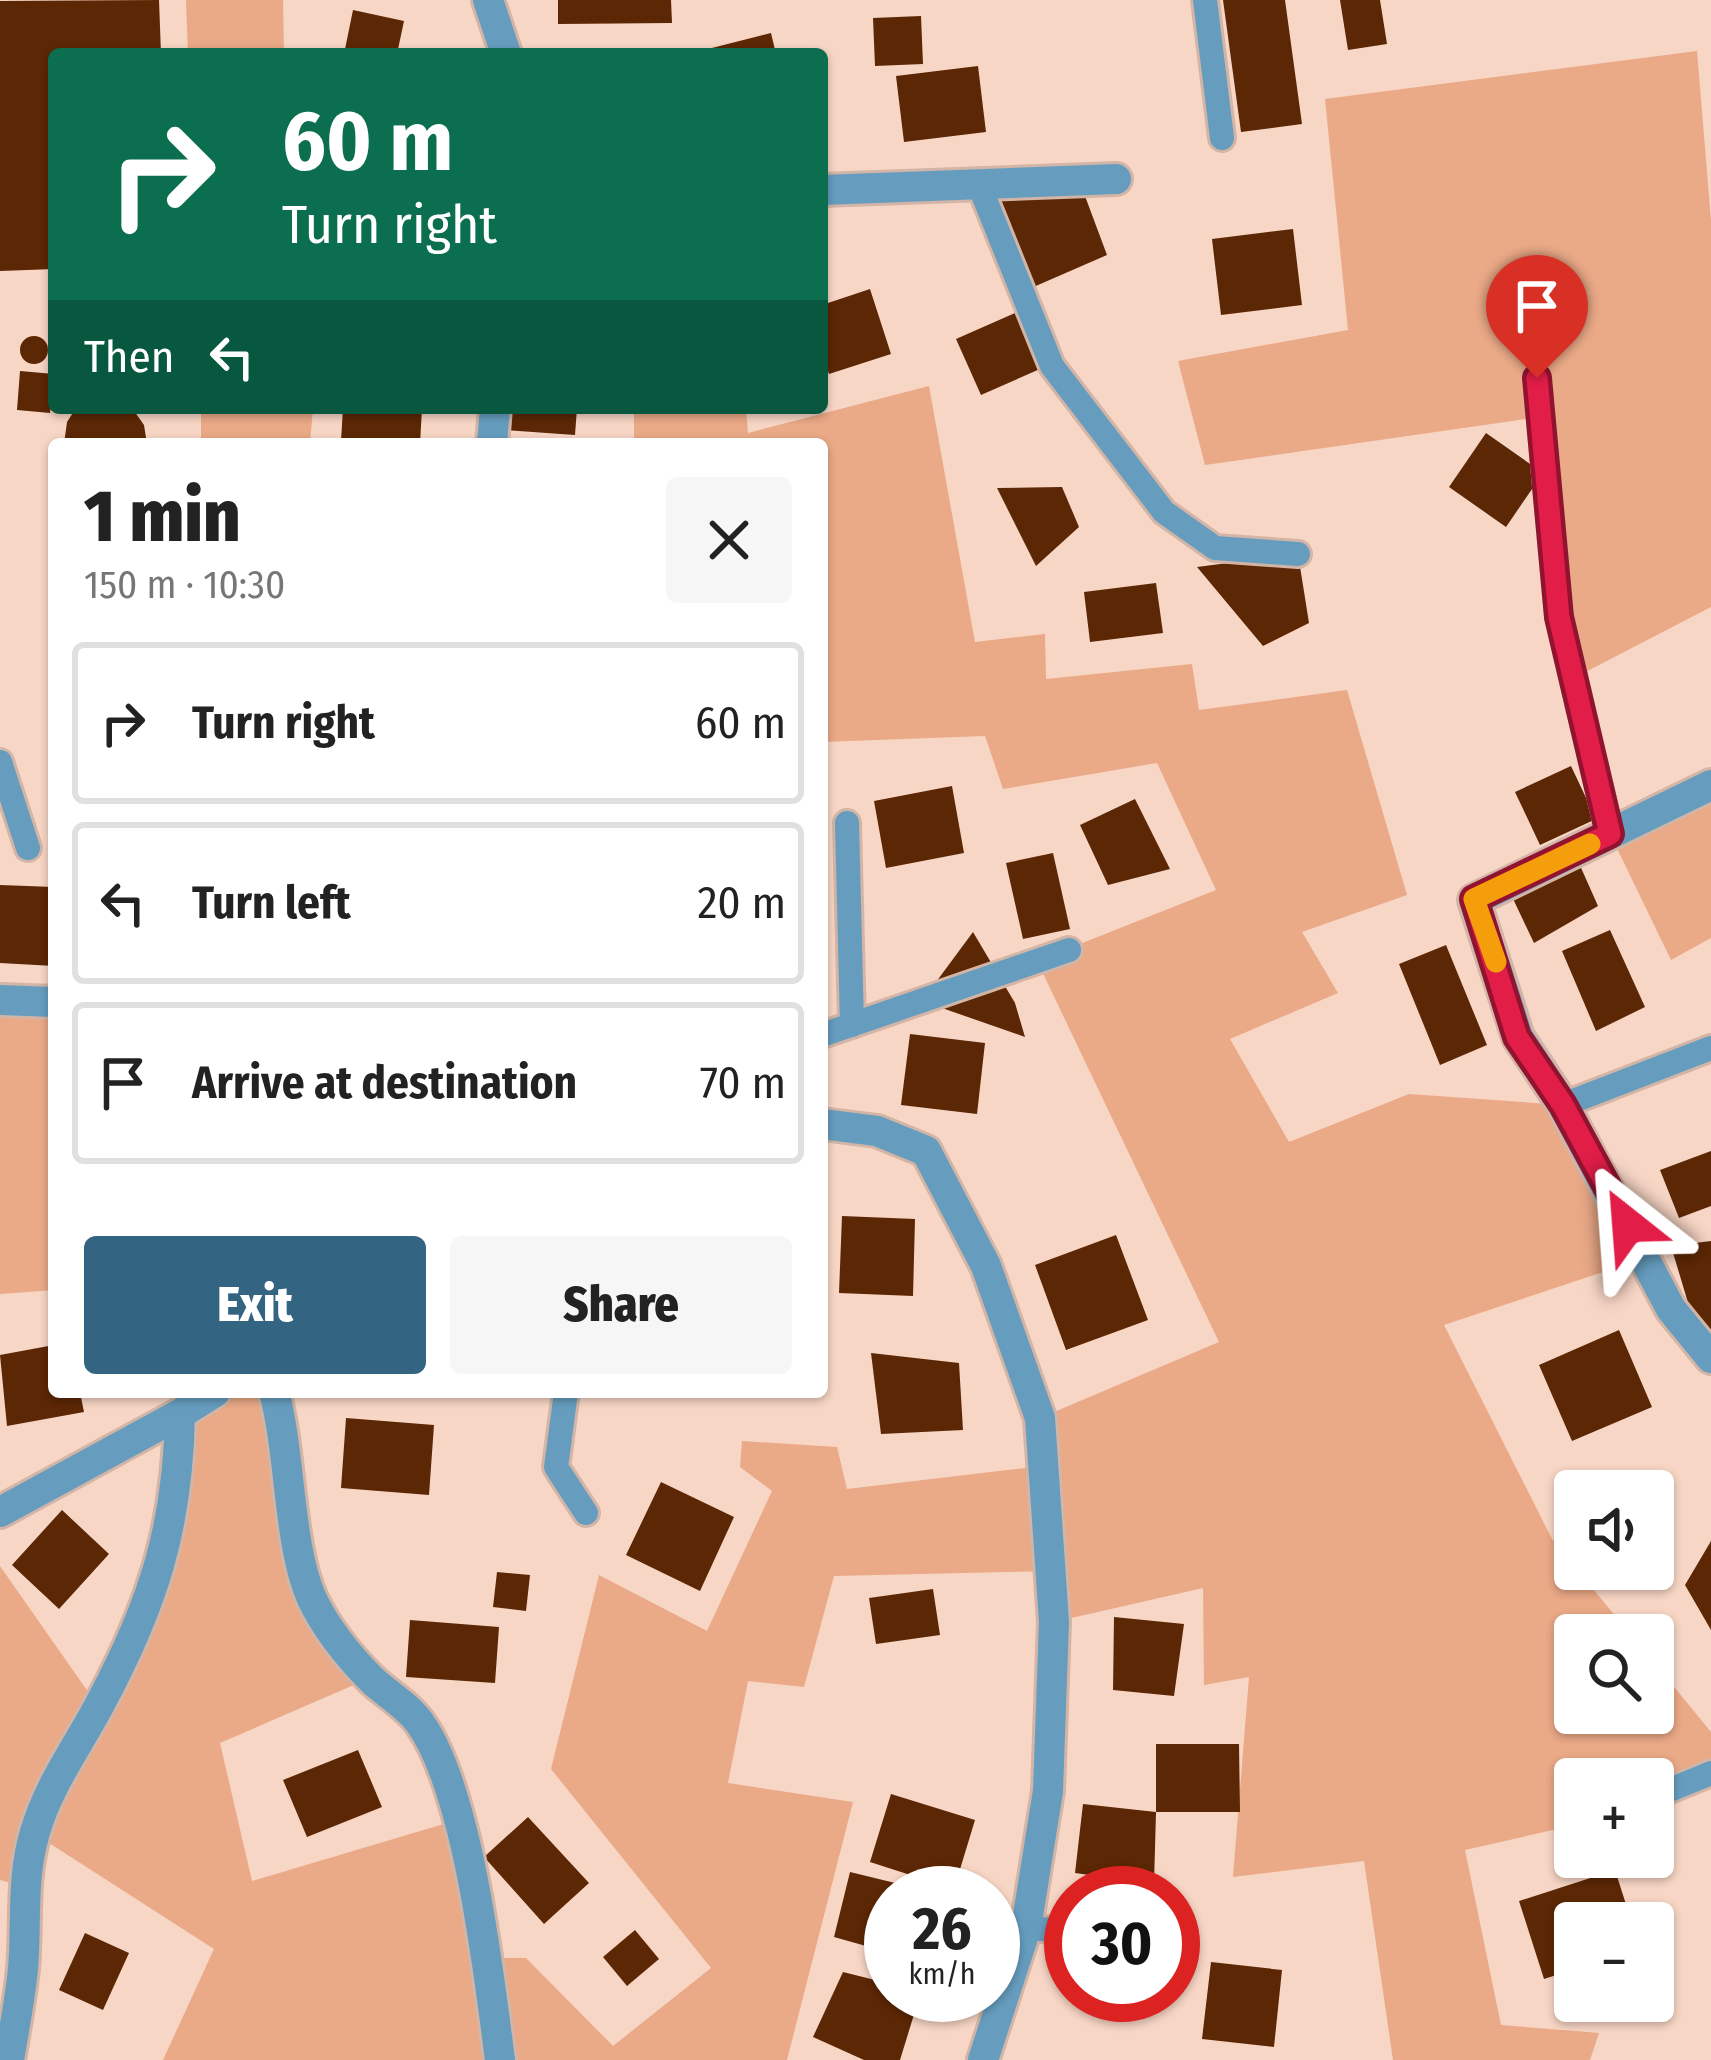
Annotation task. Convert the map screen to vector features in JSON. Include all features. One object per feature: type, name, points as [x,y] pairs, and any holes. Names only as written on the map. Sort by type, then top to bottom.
[{"type":"street","points":[[488,0],[504,48]]},
{"type":"street","points":[[828,190],[1116,178]]},
{"type":"street","points":[[1711,785],[1474,899],[1517,1037],[1563,1105],[1671,1309],[1711,1358]]},
{"type":"street","points":[[0,1000],[48,1001]]},
{"type":"street","points":[[828,1125],[878,1131],[926,1150],[986,1266],[1040,1418],[1054,1622],[1048,1791],[1026,1928],[983,2060]]},
{"type":"street","points":[[0,1512],[205,1398]]},
{"type":"street","points":[[275,1398],[311,1596],[329,1629],[370,1678],[419,1720],[439,1758],[487,1959],[500,2060]]},
{"type":"street","points":[[9,2060],[23,1966],[23,1886],[34,1834],[53,1781],[140,1628],[166,1556],[178,1490],[180,1414]]},
{"type":"lane","points":[[1205,0],[1222,138]]},
{"type":"lane","points":[[978,182],[1052,366],[1164,512],[1216,548],[1298,554]]},
{"type":"lane","points":[[1537,378],[1559,617],[1610,834]]},
{"type":"lane","points":[[0,762],[28,848]]},
{"type":"lane","points":[[847,824],[852,1025]]},
{"type":"lane","points":[[828,1033],[1070,950]]},
{"type":"lane","points":[[1563,1105],[1711,1048]]},
{"type":"lane","points":[[565,1398],[556,1467],[586,1513]]},
{"type":"lane","points":[[1674,1788],[1711,1773]]},
{"type":"lane","points":[[1026,1928],[1044,1929]]},
{"type":"shaded area","points":[[186,0],[283,0],[284,48],[188,48]]},
{"type":"shaded area","points":[[1697,51],[1711,220],[1711,607],[1574,678],[1540,417],[1205,465],[1178,361],[1348,330],[1325,99]]},
{"type":"shaded area","points":[[929,386],[975,642],[1045,634],[1046,679],[1192,664],[1199,710],[1347,690],[1407,895],[1302,932],[1338,993],[1230,1039],[1289,1142],[1409,1094],[1563,1105],[1645,1258],[1444,1325],[1554,1541],[1554,1590],[1594,1590],[1614,1614],[1554,1614],[1554,1734],[1674,1734],[1674,1687],[1711,1732],[1711,1773],[1674,1788],[1674,1758],[1554,1758],[1554,1830],[1465,1850],[1501,2025],[1599,2033],[1590,2060],[1393,2060],[1364,1861],[1233,1877],[1249,1677],[1204,1685],[1203,1588],[1054,1622],[1050,1571],[834,1576],[804,1687],[748,1681],[728,1783],[853,1802],[787,2060],[163,2060],[214,1949],[35,1834],[23,1886],[0,1880],[0,1566],[98,1706],[140,1628],[187,1422],[227,1398],[258,1398],[275,1403],[302,1559],[370,1678],[220,1743],[252,1881],[457,1820],[487,1958],[526,1958],[613,2046],[711,1968],[551,1769],[599,1575],[707,1631],[772,1491],[740,1467],[742,1441],[837,1447],[847,1489],[1042,1466],[1040,1418],[1219,1342],[1037,961],[1216,890],[1157,763],[1003,789],[985,736],[828,742],[828,438],[634,438],[634,414],[746,414],[748,433]]},
{"type":"shaded area","points":[[201,414],[312,414],[310,438],[201,438]]},
{"type":"shaded area","points":[[1711,785],[1711,938],[1671,960],[1610,834]]},
{"type":"shaded area","points":[[0,1001],[48,1002],[48,1290],[0,1294]]},
{"type":"building","points":[[159,0],[161,48],[48,48],[48,269],[0,271],[0,1]]},
{"type":"building","points":[[558,0],[671,0],[672,23],[558,24]]},
{"type":"building","points":[[1223,0],[1285,0],[1302,124],[1241,132]]},
{"type":"building","points":[[1340,0],[1380,0],[1387,44],[1348,50]]},
{"type":"building","points":[[353,10],[404,21],[398,48],[345,48]]},
{"type":"building","points":[[921,16],[923,64],[875,66],[873,18]]},
{"type":"building","points":[[771,33],[775,48],[712,48]]},
{"type":"building","points":[[978,66],[986,132],[904,142],[896,76]]},
{"type":"building","points":[[1050,180],[1079,180],[1107,255],[1022,292],[986,202]]},
{"type":"building","points":[[1293,229],[1302,305],[1221,315],[1212,239]]},
{"type":"building","points":[[870,289],[891,354],[829,374],[828,303]]},
{"type":"building","points":[[1015,313],[1040,369],[981,395],[956,339]]},
{"type":"building","points":[[34,336],[44,340],[48,350],[44,360],[34,364],[24,360],[20,350],[24,340]]},
{"type":"building","points":[[20,371],[48,373],[48,413],[17,410]]},
{"type":"building","points":[[72,414],[136,414],[146,438],[65,438]]},
{"type":"building","points":[[343,414],[422,414],[420,438],[341,438]]},
{"type":"building","points":[[504,414],[577,414],[575,435],[503,430]]},
{"type":"building","points":[[1486,433],[1543,473],[1506,527],[1449,487]]},
{"type":"building","points":[[1062,487],[1079,527],[1036,566],[997,488]]},
{"type":"building","points":[[1298,554],[1309,623],[1263,646],[1197,567]]},
{"type":"building","points":[[1156,583],[1163,633],[1090,642],[1084,592]]},
{"type":"building","points":[[1571,766],[1596,819],[1540,845],[1515,792]]},
{"type":"building","points":[[952,786],[964,853],[886,868],[874,801]]},
{"type":"building","points":[[1135,799],[1170,869],[1108,885],[1080,825]]},
{"type":"building","points":[[1574,852],[1598,906],[1534,943],[1506,884]]},
{"type":"building","points":[[1053,853],[1070,929],[1023,939],[1006,863]]},
{"type":"building","points":[[0,885],[48,887],[48,966],[0,963]]},
{"type":"building","points":[[1610,930],[1645,1007],[1596,1031],[1562,951]]},
{"type":"building","points":[[973,932],[1015,1003],[1025,1037],[922,1001]]},
{"type":"building","points":[[1446,945],[1487,1045],[1440,1065],[1399,964]]},
{"type":"building","points":[[910,1034],[985,1043],[977,1114],[901,1105]]},
{"type":"building","points":[[1711,1151],[1711,1206],[1679,1218],[1660,1170]]},
{"type":"building","points":[[842,1216],[915,1219],[913,1296],[839,1293]]},
{"type":"building","points":[[1116,1235],[1148,1320],[1066,1350],[1035,1265]]},
{"type":"building","points":[[1711,1241],[1711,1340],[1701,1346],[1671,1246]]},
{"type":"building","points":[[1619,1330],[1652,1407],[1572,1441],[1539,1365]]},
{"type":"building","points":[[48,1346],[48,1398],[81,1398],[84,1412],[7,1426],[0,1355]]},
{"type":"building","points":[[871,1353],[959,1363],[963,1430],[881,1434]]},
{"type":"building","points":[[346,1418],[434,1425],[429,1495],[341,1488]]},
{"type":"building","points":[[661,1482],[734,1517],[700,1591],[626,1555]]},
{"type":"building","points":[[62,1510],[109,1554],[59,1609],[12,1565]]},
{"type":"building","points":[[1711,1541],[1711,1630],[1685,1585]]},
{"type":"building","points":[[497,1572],[530,1575],[526,1611],[493,1607]]},
{"type":"building","points":[[933,1589],[940,1635],[876,1644],[869,1598]]},
{"type":"building","points":[[1114,1617],[1184,1624],[1174,1696],[1113,1690]]},
{"type":"building","points":[[410,1620],[499,1627],[495,1683],[406,1677]]},
{"type":"building","points":[[1156,1744],[1239,1744],[1240,1812],[1156,1812]]},
{"type":"building","points":[[358,1750],[382,1807],[307,1837],[283,1780]]},
{"type":"building","points":[[891,1794],[975,1820],[961,1866],[870,1862]]},
{"type":"building","points":[[1083,1804],[1156,1812],[1154,1866],[1076,1866]]},
{"type":"building","points":[[528,1817],[589,1883],[544,1924],[484,1857]]},
{"type":"building","points":[[850,1872],[864,1875],[864,1945],[834,1937]]},
{"type":"building","points":[[1590,1878],[1618,1878],[1625,1902],[1554,1902],[1554,1976],[1544,1979],[1519,1901]]},
{"type":"building","points":[[635,1930],[659,1959],[627,1986],[603,1957]]},
{"type":"building","points":[[85,1933],[129,1953],[103,2010],[59,1990]]},
{"type":"building","points":[[1211,1962],[1282,1970],[1274,2047],[1202,2039]]},
{"type":"building","points":[[843,1972],[864,1977],[864,2022],[912,2022],[900,2060],[864,2060],[813,2037]]},
{"type":"slow traffic","points":[[1496,962],[1474,899],[1590,844]]},
{"type":"route","points":[[1537,378],[1559,617],[1610,834],[1474,899],[1517,1037],[1563,1105],[1628,1225]]}]
